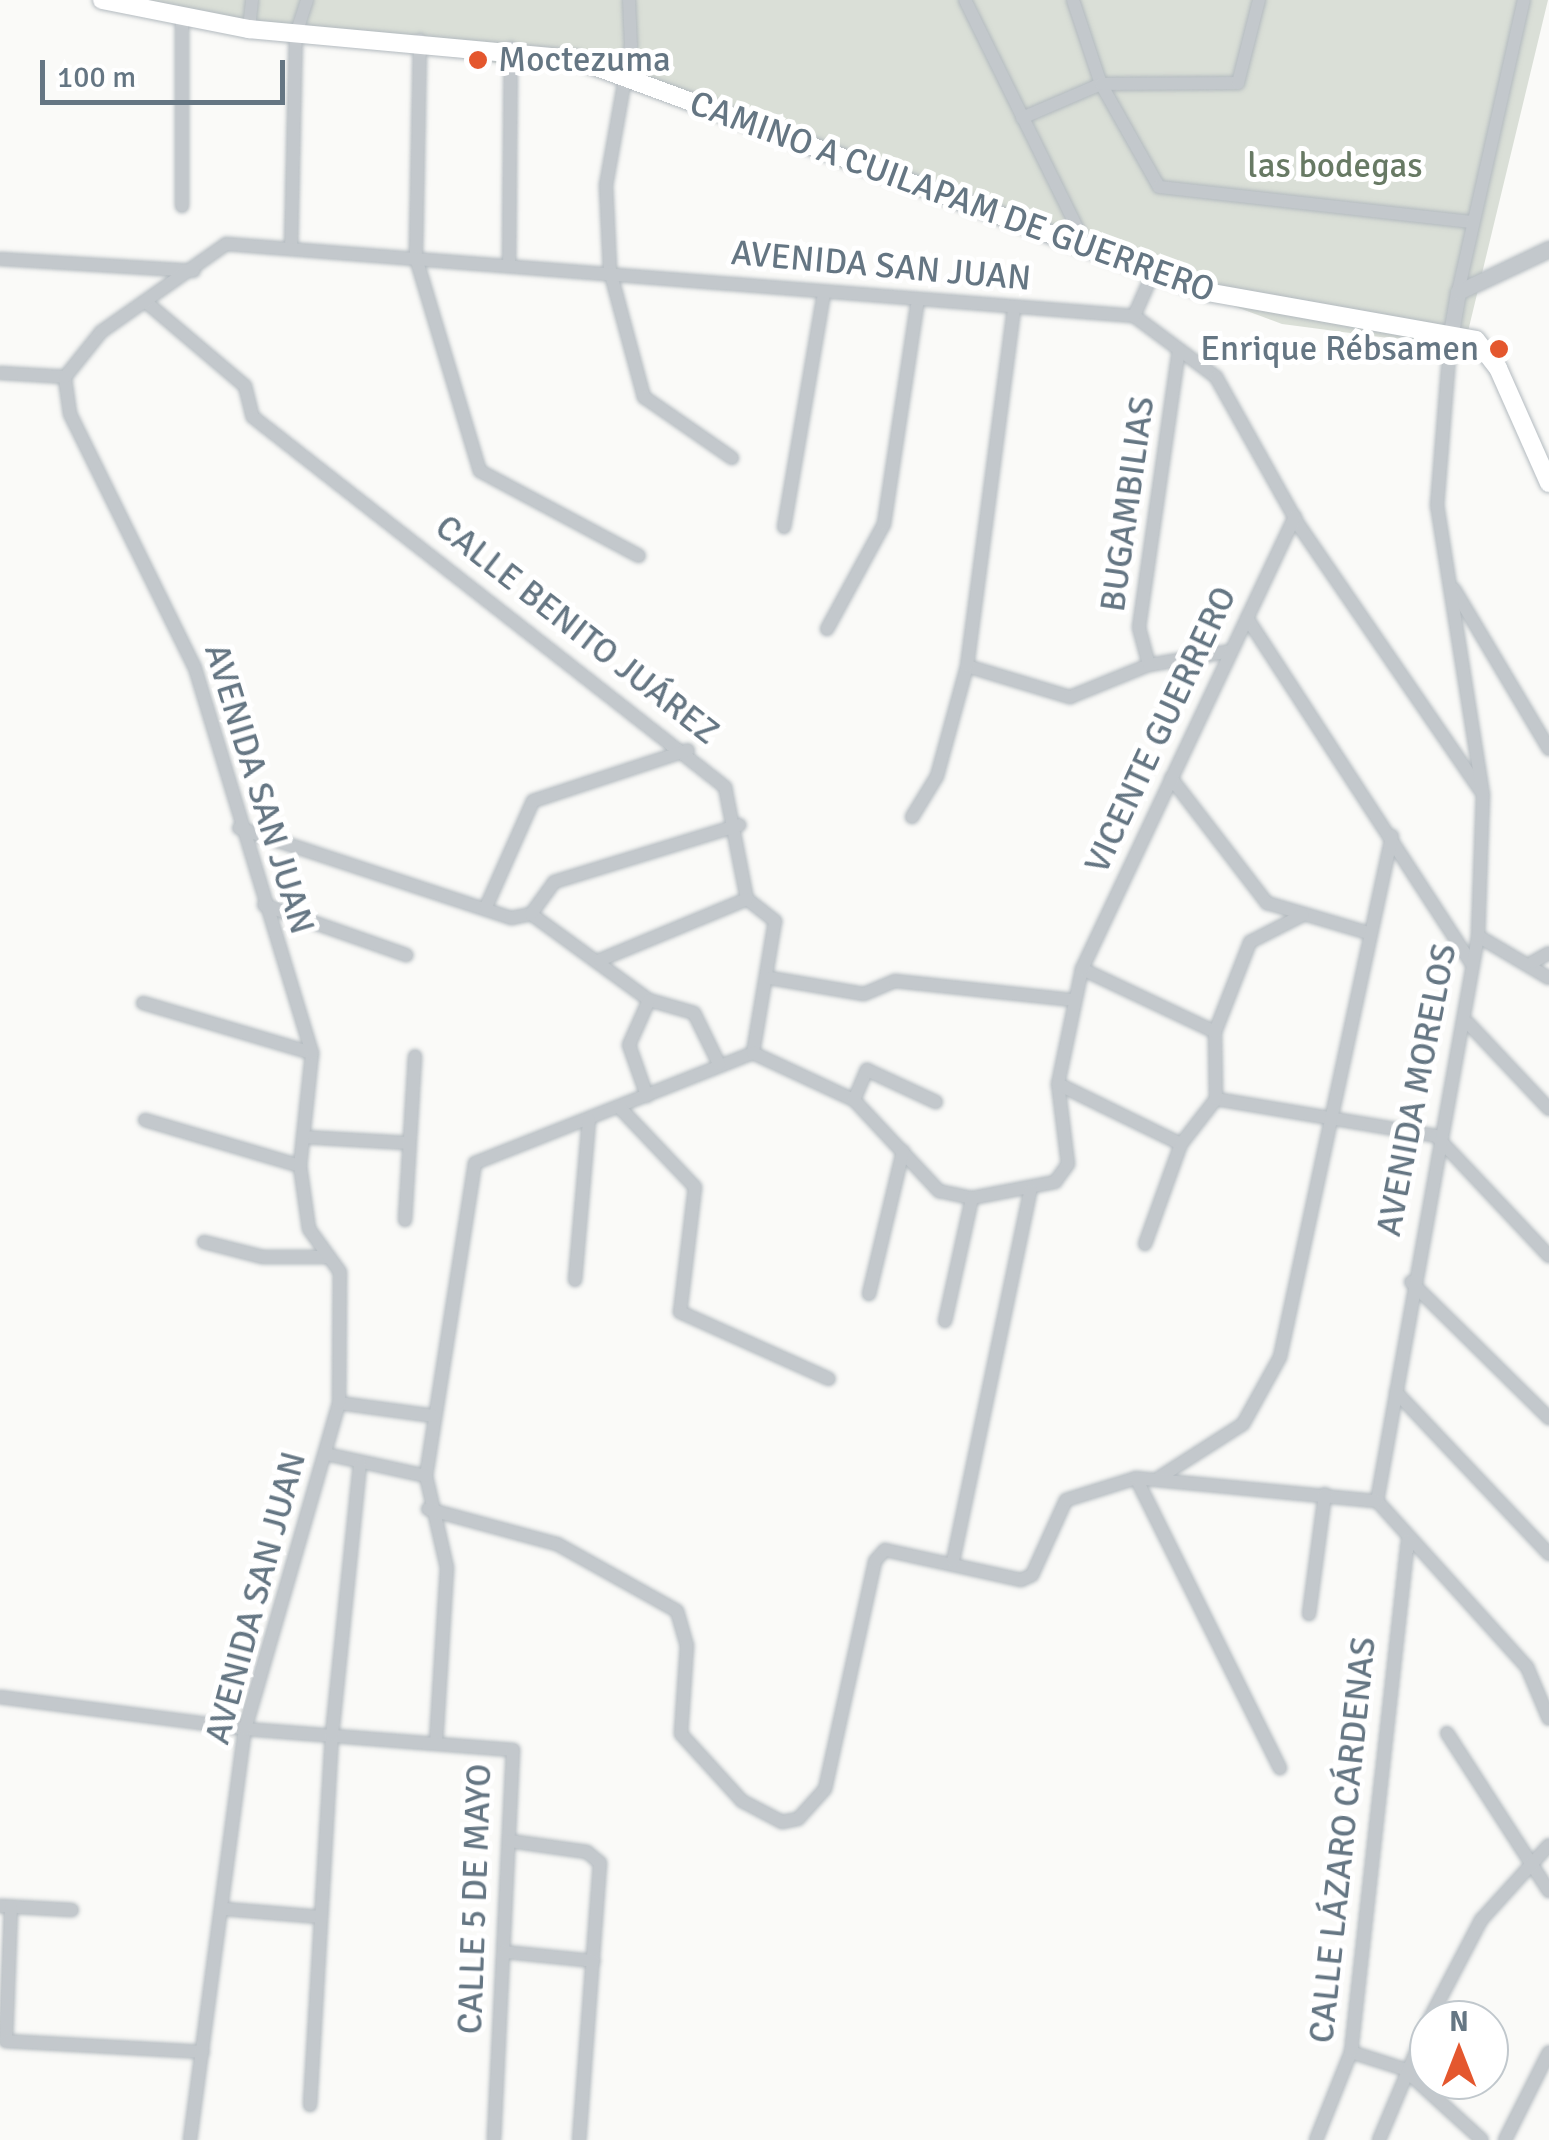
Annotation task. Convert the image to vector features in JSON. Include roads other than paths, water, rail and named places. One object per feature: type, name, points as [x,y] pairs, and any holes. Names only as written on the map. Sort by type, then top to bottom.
[{"type":"main road","name":"CAMINO A CUILAPAM DE GUERRERO","points":[[102,0],[182,21],[248,30],[511,48],[624,80],[1207,292],[1451,333]]},
{"type":"main road","points":[[1451,333],[1476,340],[1498,368],[1549,484]]},
{"type":"street","points":[[248,30],[252,0]]},
{"type":"street","points":[[292,249],[296,34],[307,0]]},
{"type":"street","points":[[629,0],[624,80],[606,185],[610,271],[644,397],[732,458]]},
{"type":"street","points":[[964,0],[1088,250]]},
{"type":"street","points":[[1072,0],[1101,84],[1158,188],[1472,222]]},
{"type":"street","points":[[1022,118],[1101,84],[1238,83],[1258,0]]},
{"type":"street","points":[[1451,333],[1472,222],[1524,0]]},
{"type":"street","points":[[182,21],[182,206]]},
{"type":"street","points":[[420,40],[416,258],[480,472],[638,556]]},
{"type":"street","points":[[509,265],[511,48]]},
{"type":"street","name":"AVENIDA SAN JUAN","points":[[190,2140],[225,1909],[245,1729],[339,1403],[340,1272],[309,1229],[300,1166],[312,1053],[239,828],[195,668],[70,414],[65,376],[101,332],[226,244],[610,271],[1134,316]]},
{"type":"street","points":[[1458,292],[1549,249]]},
{"type":"street","points":[[0,259],[194,270]]},
{"type":"street","points":[[1153,273],[1134,316],[1216,377],[1294,517],[1484,795]]},
{"type":"street","points":[[784,527],[824,292]]},
{"type":"street","points":[[828,630],[884,524],[918,300]]},
{"type":"street","name":"CALLE BENITO JUÁREZ","points":[[146,302],[245,386],[253,417],[688,750],[726,787],[739,825],[746,899]]},
{"type":"street","points":[[912,817],[937,776],[967,666],[1014,308]]},
{"type":"street","name":"AVENIDA MORELOS","points":[[1377,1501],[1436,1136],[1468,1023],[1470,962],[1478,936],[1484,795],[1437,506],[1451,333]]},
{"type":"street","name":"BUGAMBILIAS","points":[[1149,665],[1140,627],[1179,350]]},
{"type":"street","points":[[0,373],[65,376]]},
{"type":"street","name":"VICENTE GUERRERO","points":[[1030,1190],[1055,1182],[1068,1164],[1058,1084],[1082,969],[1294,517]]},
{"type":"street","points":[[1450,583],[1549,749]]},
{"type":"street","points":[[1247,618],[1392,836],[1470,962]]},
{"type":"street","points":[[967,666],[1070,698],[1149,665],[1231,652]]},
{"type":"street","points":[[486,907],[534,801],[688,750]]},
{"type":"street","points":[[1171,778],[1244,880],[1267,903],[1368,933]]},
{"type":"street","points":[[239,828],[512,918],[531,914],[554,882],[739,825]]},
{"type":"street","points":[[1160,1477],[1242,1424],[1280,1356],[1328,1116],[1392,836]]},
{"type":"street","points":[[600,960],[746,899],[774,922],[770,978],[753,1053]]},
{"type":"street","points":[[264,905],[406,955]]},
{"type":"street","points":[[531,914],[600,960],[649,1000],[694,1013],[719,1064]]},
{"type":"street","points":[[1145,1244],[1181,1144],[1216,1099],[1215,1032],[1250,942],[1303,915]]},
{"type":"street","points":[[1478,936],[1533,962],[1549,978]]},
{"type":"street","points":[[1533,962],[1549,953]]},
{"type":"street","points":[[1082,969],[1215,1032]]},
{"type":"street","points":[[770,978],[864,994],[896,981],[1074,1000]]},
{"type":"street","points":[[647,1096],[630,1045],[649,1000]]},
{"type":"street","points":[[143,1003],[312,1053]]},
{"type":"street","points":[[1468,1023],[1549,1109]]},
{"type":"street","points":[[436,1743],[447,1568],[428,1509],[426,1476],[475,1163],[620,1108],[719,1064],[753,1053],[854,1100],[939,1191],[972,1198],[1030,1190],[953,1561]]},
{"type":"street","points":[[405,1220],[415,1056]]},
{"type":"street","points":[[854,1100],[867,1070],[936,1102]]},
{"type":"street","points":[[1058,1084],[1181,1144]]},
{"type":"street","points":[[1216,1099],[1436,1136],[1549,1256]]},
{"type":"street","points":[[620,1108],[695,1187],[680,1312],[829,1379]]},
{"type":"street","points":[[145,1120],[300,1166]]},
{"type":"street","points":[[575,1280],[590,1120]]},
{"type":"street","points":[[303,1137],[408,1143]]},
{"type":"street","points":[[869,1294],[903,1151]]},
{"type":"street","points":[[945,1321],[972,1198]]},
{"type":"street","points":[[204,1242],[263,1256],[328,1258]]},
{"type":"street","points":[[1411,1282],[1549,1418]]},
{"type":"street","points":[[1396,1392],[1549,1554]]},
{"type":"street","points":[[339,1403],[434,1416]]},
{"type":"street","points":[[326,1454],[426,1476]]},
{"type":"street","points":[[310,2105],[332,1735],[360,1464]]},
{"type":"street","points":[[428,1509],[558,1544],[677,1611],[687,1645],[682,1734],[742,1800],[782,1822],[798,1819],[825,1788],[875,1561],[886,1550],[1032,1575],[1066,1500],[1090,1486],[1136,1478],[1160,1477],[1377,1501],[1408,1540],[1527,1666],[1549,1719]]},
{"type":"street","points":[[1136,1478],[1280,1768]]},
{"type":"street","points":[[1310,1614],[1325,1494]]},
{"type":"street","name":"CALLE LÁZARO CÁRDENAS","points":[[1316,2140],[1351,2052],[1408,1540]]},
{"type":"street","name":"CALLE 5 DE MAYO","points":[[0,1696],[245,1729],[513,1750],[494,2140]]},
{"type":"street","points":[[1446,1733],[1549,1891]]},
{"type":"street","points":[[510,1841],[600,1862],[579,2140]]},
{"type":"street","points":[[1439,2000],[1481,1920],[1528,1860],[1549,1845]]},
{"type":"street","points":[[72,1910],[5,1907],[6,2041],[203,2052]]},
{"type":"street","points":[[225,1909],[321,1917]]},
{"type":"street","points":[[505,1952],[594,1961]]},
{"type":"street","points":[[1351,2052],[1404,2070],[1482,2140]]},
{"type":"street","points":[[1505,2140],[1549,2052]]},
{"type":"street","points":[[1379,2140],[1409,2060]]},
{"type":"place","name":"Moctezuma","points":[[478,60]]},
{"type":"place","name":"Enrique Rébsamen","points":[[1499,349]]},
{"type":"park label","name":"las bodegas","points":[[1335,166]]}]
